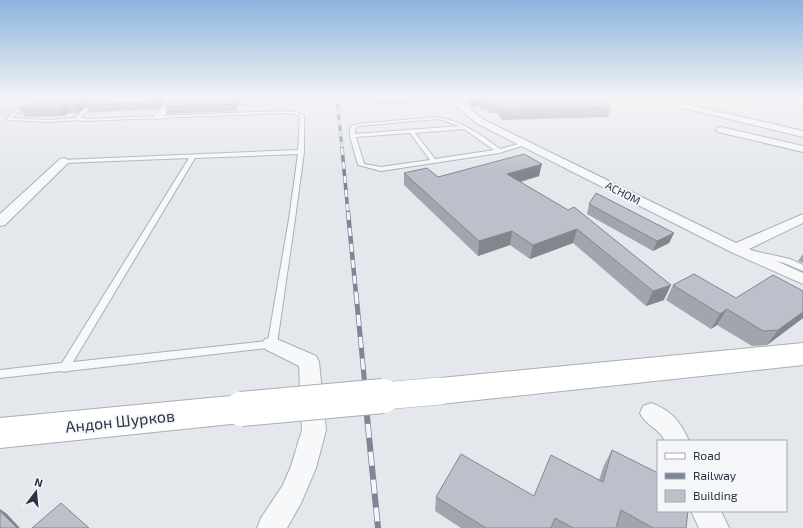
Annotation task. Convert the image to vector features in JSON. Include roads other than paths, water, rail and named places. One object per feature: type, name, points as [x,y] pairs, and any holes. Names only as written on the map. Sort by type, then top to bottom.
[{"type":"main road","name":"Андон Шурков","points":[[0,433],[440,391],[803,354]]},
{"type":"street","name":"АСНОМ","points":[[482,123],[736,249],[803,279]]},
{"type":"street","points":[[754,123],[803,134]]},
{"type":"street","points":[[722,130],[803,149]]},
{"type":"street","points":[[0,222],[64,161]]},
{"type":"street","points":[[736,249],[803,218]]},
{"type":"street","points":[[272,344],[309,362],[314,430],[303,468],[292,494],[272,528]]},
{"type":"street","points":[[650,413],[670,428],[676,440]]},
{"type":"street","points":[[705,512],[714,528]]},
{"type":"lane","points":[[0,374],[272,344],[292,219],[301,152],[302,123]]},
{"type":"lane","points":[[384,123],[357,125],[352,128],[361,165],[369,168],[381,169],[499,150],[525,144]]},
{"type":"lane","points":[[456,123],[499,150]]},
{"type":"lane","points":[[353,136],[465,127]]},
{"type":"lane","points":[[411,131],[434,161]]},
{"type":"lane","points":[[64,161],[301,152]]},
{"type":"lane","points":[[64,368],[193,156]]},
{"type":"lane","points":[[736,249],[787,261],[803,268]]},
{"type":"railway","points":[[339,123],[342,149]]},
{"type":"railway","points":[[342,148],[348,213]]},
{"type":"railway","points":[[348,212],[356,294]]},
{"type":"railway","points":[[356,293],[366,397]]},
{"type":"railway","points":[[365,396],[378,528]]}]
